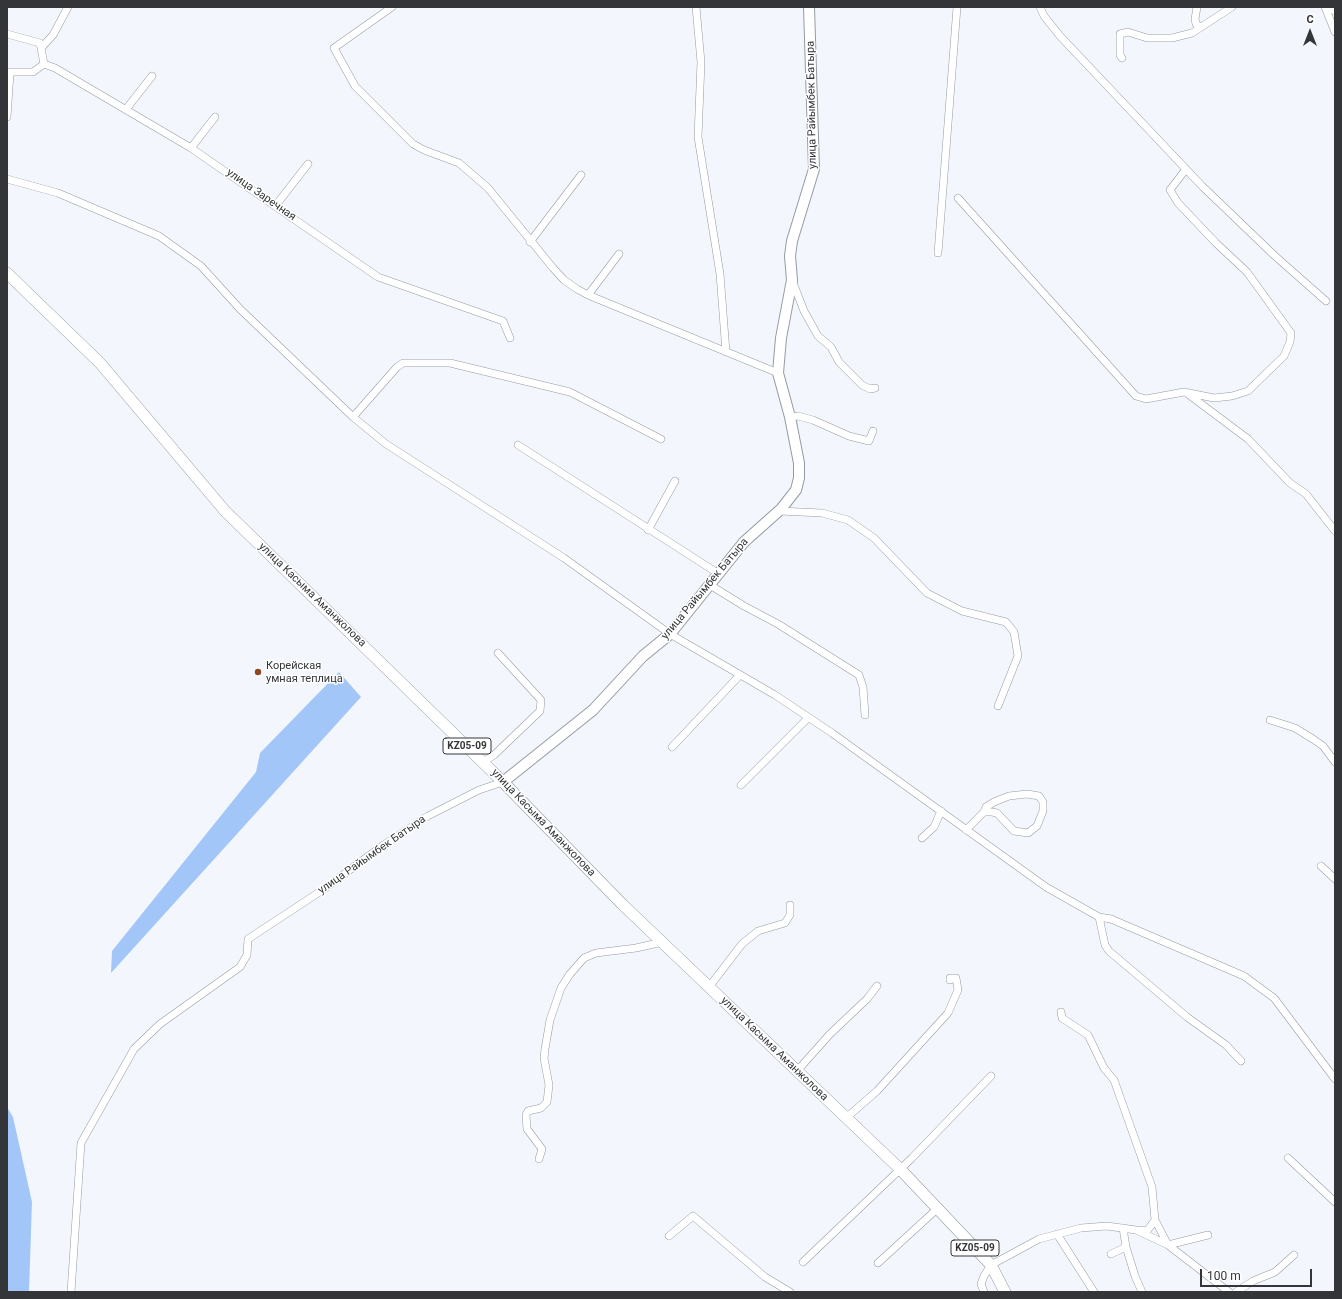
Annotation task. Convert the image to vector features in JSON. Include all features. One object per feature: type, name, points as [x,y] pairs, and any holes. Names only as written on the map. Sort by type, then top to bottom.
[{"type":"main road","name":"улица Касыма Аманжолова","points":[[7,273],[100,363],[225,511],[483,762],[622,904],[900,1169],[937,1209]]},
{"type":"main road","name":"KZ05-09","points":[[937,1209],[991,1265],[1006,1292]]},
{"type":"street","points":[[392,7],[334,48],[356,86],[413,144],[424,150],[460,163],[488,188],[530,242],[564,280],[588,295],[778,373]]},
{"type":"street","points":[[696,7],[701,62],[698,137],[720,274],[726,352]]},
{"type":"street","name":"улица Райымбек Батыра","points":[[71,1292],[81,1143],[134,1049],[160,1024],[240,967],[247,955],[248,939],[428,816],[479,790],[503,782],[593,710],[643,656],[670,634],[744,542],[779,511],[796,490],[799,478],[799,463],[790,416],[778,373],[781,338],[792,280],[790,256],[792,240],[814,169],[809,7]]},
{"type":"street","points":[[938,253],[957,7]]},
{"type":"street","points":[[1040,7],[1044,16],[1060,36],[1202,186],[1275,256],[1326,301]]},
{"type":"street","points":[[1197,7],[1194,19],[1196,24],[1202,27]]},
{"type":"street","points":[[1122,58],[1120,55],[1120,34],[1128,32],[1146,38],[1172,38],[1192,33],[1232,7]]},
{"type":"street","points":[[1326,7],[1335,11]]},
{"type":"street","points":[[1326,7],[1335,32]]},
{"type":"street","points":[[42,47],[53,35],[68,8]]},
{"type":"street","points":[[7,34],[40,43],[42,47],[44,64],[33,72],[9,73],[7,117]]},
{"type":"street","name":"улица Заречная","points":[[44,64],[55,68],[127,108],[192,148],[378,277],[503,321],[510,338]]},
{"type":"street","points":[[127,108],[152,76]]},
{"type":"street","points":[[192,148],[215,117]]},
{"type":"street","points":[[276,205],[308,164]]},
{"type":"street","points":[[958,198],[1136,396],[1146,398],[1184,392],[1214,398],[1232,396],[1248,391],[1284,356],[1290,342],[1291,333],[1247,272],[1216,243],[1178,203],[1170,190],[1186,169]]},
{"type":"street","points":[[530,242],[581,175]]},
{"type":"street","points":[[7,179],[58,193],[160,236],[201,266],[240,309],[353,417],[386,444],[564,558],[670,634],[775,695],[832,733],[1046,887],[1099,917],[1111,919],[1244,976],[1254,982],[1274,998],[1335,1079]]},
{"type":"street","points":[[588,295],[619,254]]},
{"type":"street","points":[[792,280],[804,311],[815,331],[831,347],[838,362],[862,385],[870,389],[875,388]]},
{"type":"street","points":[[353,417],[397,367],[403,363],[450,363],[570,392],[660,439]]},
{"type":"street","points":[[1188,394],[1248,439],[1280,474],[1306,494],[1335,531]]},
{"type":"street","points":[[790,416],[798,416],[813,420],[849,436],[869,441],[873,431]]},
{"type":"street","points":[[518,445],[648,530],[719,574]]},
{"type":"street","points":[[648,530],[675,480]]},
{"type":"street","points":[[779,511],[822,513],[848,520],[874,538],[927,594],[962,611],[1006,622],[1014,632],[1018,656],[998,706]]},
{"type":"street","points":[[710,585],[744,606],[778,624],[859,675],[863,687],[865,715]]},
{"type":"street","points":[[483,762],[494,755],[540,711],[541,700],[498,653]]},
{"type":"street","points":[[672,747],[740,675]]},
{"type":"street","points":[[741,785],[808,718]]},
{"type":"street","points":[[1270,720],[1295,728],[1313,739],[1323,746],[1335,762]]},
{"type":"street","points":[[966,830],[984,812],[986,807],[1009,796],[1027,794],[1038,796],[1044,802],[1043,811],[1037,826],[1028,833],[1014,831],[997,812],[984,812]]},
{"type":"street","points":[[922,838],[931,832],[941,811]]},
{"type":"street","points":[[1321,866],[1335,879]]},
{"type":"street","points":[[709,987],[742,944],[758,931],[785,923],[790,916],[790,905]]},
{"type":"street","points":[[1099,917],[1105,945],[1109,951],[1187,1017],[1226,1045],[1242,1061]]},
{"type":"street","points":[[539,1158],[542,1149],[527,1129],[526,1114],[528,1111],[541,1108],[547,1102],[549,1085],[544,1058],[545,1049],[550,1020],[561,988],[570,974],[584,958],[596,953],[636,948],[663,942]]},
{"type":"street","points":[[846,1118],[877,1091],[948,1013],[958,990],[956,978],[950,978],[950,980]]},
{"type":"street","points":[[797,1071],[830,1034],[868,999],[877,986]]},
{"type":"street","points":[[1061,1012],[1062,1018],[1088,1035],[1104,1068],[1114,1080],[1152,1187],[1155,1220],[1168,1245]]},
{"type":"street","points":[[803,1262],[900,1169],[991,1076]]},
{"type":"street","points":[[1288,1158],[1335,1202]]},
{"type":"street","points":[[878,1263],[937,1209]]},
{"type":"street","points":[[669,1236],[693,1216],[765,1277],[790,1292]]},
{"type":"street","points":[[984,1292],[980,1284],[991,1265],[1039,1239],[1081,1228],[1107,1226],[1147,1231],[1155,1220]]},
{"type":"street","points":[[1124,1228],[1126,1247],[1135,1276],[1142,1292]]},
{"type":"street","points":[[1136,1230],[1168,1245],[1229,1292]]},
{"type":"street","points":[[1057,1234],[1094,1292]]},
{"type":"street","points":[[1168,1245],[1208,1235]]},
{"type":"street","points":[[1111,1254],[1126,1247]]},
{"type":"street","points":[[1236,1292],[1253,1281],[1275,1272],[1294,1255]]},
{"type":"shaded area","points":[[339,672],[361,697],[111,973],[112,951],[256,772],[260,753]]},
{"type":"shaded area","points":[[7,1107],[13,1117],[32,1202],[29,1292],[7,1292]]},
{"type":"place","name":"Корейская умная теплица","points":[[258,672]]}]
